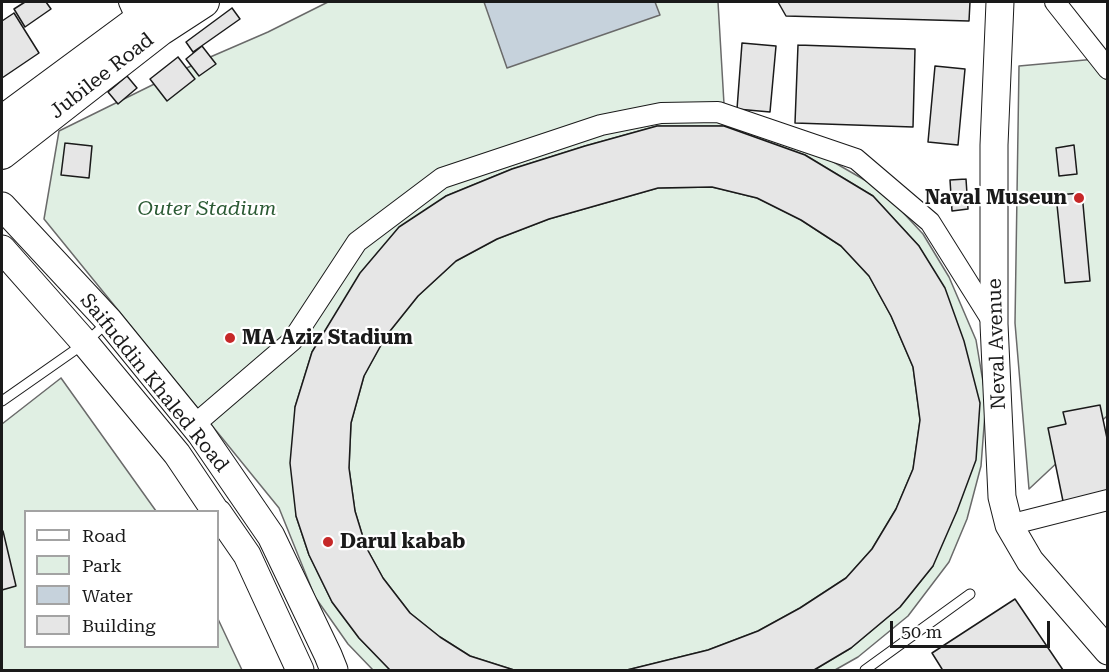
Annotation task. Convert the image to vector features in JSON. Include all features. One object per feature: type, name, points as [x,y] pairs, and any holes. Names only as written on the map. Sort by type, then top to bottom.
[{"type":"main road","points":[[2,121],[133,11],[163,2]]},
{"type":"main road","name":"Jubilee Road","points":[[2,154],[160,30],[204,2]]},
{"type":"main road","name":"Neval Avenue","points":[[1000,2],[994,145],[994,324],[1002,497],[1009,525],[1030,561],[1107,651]]},
{"type":"main road","name":"Saifuddin Khaled Road","points":[[2,206],[109,321],[194,425],[271,536],[334,670]]},
{"type":"main road","name":"Saifuddin Khaled Road","points":[[2,249],[85,343],[177,454],[216,510]]},
{"type":"main road","name":"Saifuddin Khaled Road","points":[[219,515],[247,555],[300,670]]},
{"type":"street","points":[[1055,2],[1107,69]]},
{"type":"street","points":[[194,425],[292,341],[357,242],[442,178],[601,125],[661,113],[718,112],[856,159],[930,222],[994,324]]},
{"type":"street","points":[[1009,525],[1107,500]]},
{"type":"lane","points":[[2,401],[85,343],[109,321]]},
{"type":"lane","points":[[865,670],[970,594]]},
{"type":"green space","name":"MA Aziz Stadium","points":[[328,2],[718,2],[725,121],[804,145],[882,190],[923,234],[949,277],[976,340],[986,400],[981,466],[967,519],[949,562],[908,616],[858,657],[835,670],[814,670],[851,648],[900,607],[933,566],[919,246],[873,196],[805,155],[724,126],[657,126],[512,169],[446,196],[338,311],[312,352],[295,407],[296,516],[309,555],[332,602],[359,638],[390,670],[373,670],[348,644],[315,597],[279,508],[44,219],[59,131]]},
{"type":"green space","points":[[1107,58],[1107,416],[1029,489],[1015,323],[1019,66]]},
{"type":"green space","points":[[712,187],[757,198],[801,220],[841,246],[869,276],[891,316],[913,367],[920,420],[913,469],[896,509],[872,549],[846,578],[800,608],[758,631],[708,650],[627,670],[514,670],[470,656],[440,637],[410,613],[383,578],[366,547],[355,511],[349,468],[351,423],[364,376],[386,336],[418,296],[456,261],[497,239],[549,219],[658,188]]},
{"type":"green space","points":[[61,378],[155,510],[24,510],[24,648],[219,648],[219,621],[242,670],[2,670],[2,424]]},
{"type":"water","points":[[484,2],[655,2],[660,15],[507,68]]},
{"type":"building","points":[[25,2],[46,2],[51,9],[25,27],[14,9]]},
{"type":"building","points":[[778,2],[970,2],[969,21],[786,16]]},
{"type":"building","points":[[232,8],[240,19],[193,52],[186,42]]},
{"type":"building","points":[[14,13],[39,53],[2,78],[2,21]]},
{"type":"building","points":[[742,43],[776,46],[770,112],[737,109]]},
{"type":"building","points":[[798,45],[915,49],[913,127],[795,123]]},
{"type":"building","points":[[202,46],[216,64],[199,76],[186,59]]},
{"type":"building","points":[[178,57],[195,79],[167,101],[150,79]]},
{"type":"building","points":[[935,66],[965,69],[958,145],[928,142]]},
{"type":"building","points":[[127,76],[137,88],[118,104],[108,92]]},
{"type":"building","points":[[657,126],[724,126],[805,155],[873,196],[919,246],[945,288],[964,341],[980,403],[976,460],[933,566],[900,607],[851,648],[814,670],[627,670],[708,650],[758,631],[800,608],[846,578],[872,549],[896,509],[913,469],[920,420],[913,367],[891,316],[869,276],[841,246],[801,220],[757,198],[712,187],[658,188],[549,219],[497,239],[456,261],[418,296],[386,336],[364,376],[351,423],[349,468],[355,511],[366,547],[383,578],[410,613],[440,637],[470,656],[514,670],[390,670],[359,638],[332,602],[309,555],[296,516],[290,463],[295,407],[312,352],[360,273],[399,227],[446,196],[512,169]]},
{"type":"building","points":[[65,143],[92,146],[89,178],[61,175]]},
{"type":"building","points":[[1074,145],[1077,174],[1059,176],[1056,148]]},
{"type":"building","points":[[966,179],[968,209],[952,211],[950,180]]},
{"type":"building","points":[[1082,193],[1090,281],[1065,283],[1056,195]]},
{"type":"building","points":[[1100,405],[1108,443],[1108,496],[1064,506],[1048,428],[1066,424],[1063,412]]},
{"type":"building","points":[[2,532],[16,586],[2,590]]},
{"type":"building","points":[[1015,599],[1063,670],[941,670],[932,653]]},
{"type":"place","name":"Naval Museun","points":[[1079,198]]},
{"type":"place","name":"MA Aziz Stadium","points":[[230,338]]},
{"type":"place","name":"Darul kabab","points":[[328,542]]},
{"type":"park label","name":"Outer Stadium","points":[[207,209]]}]
